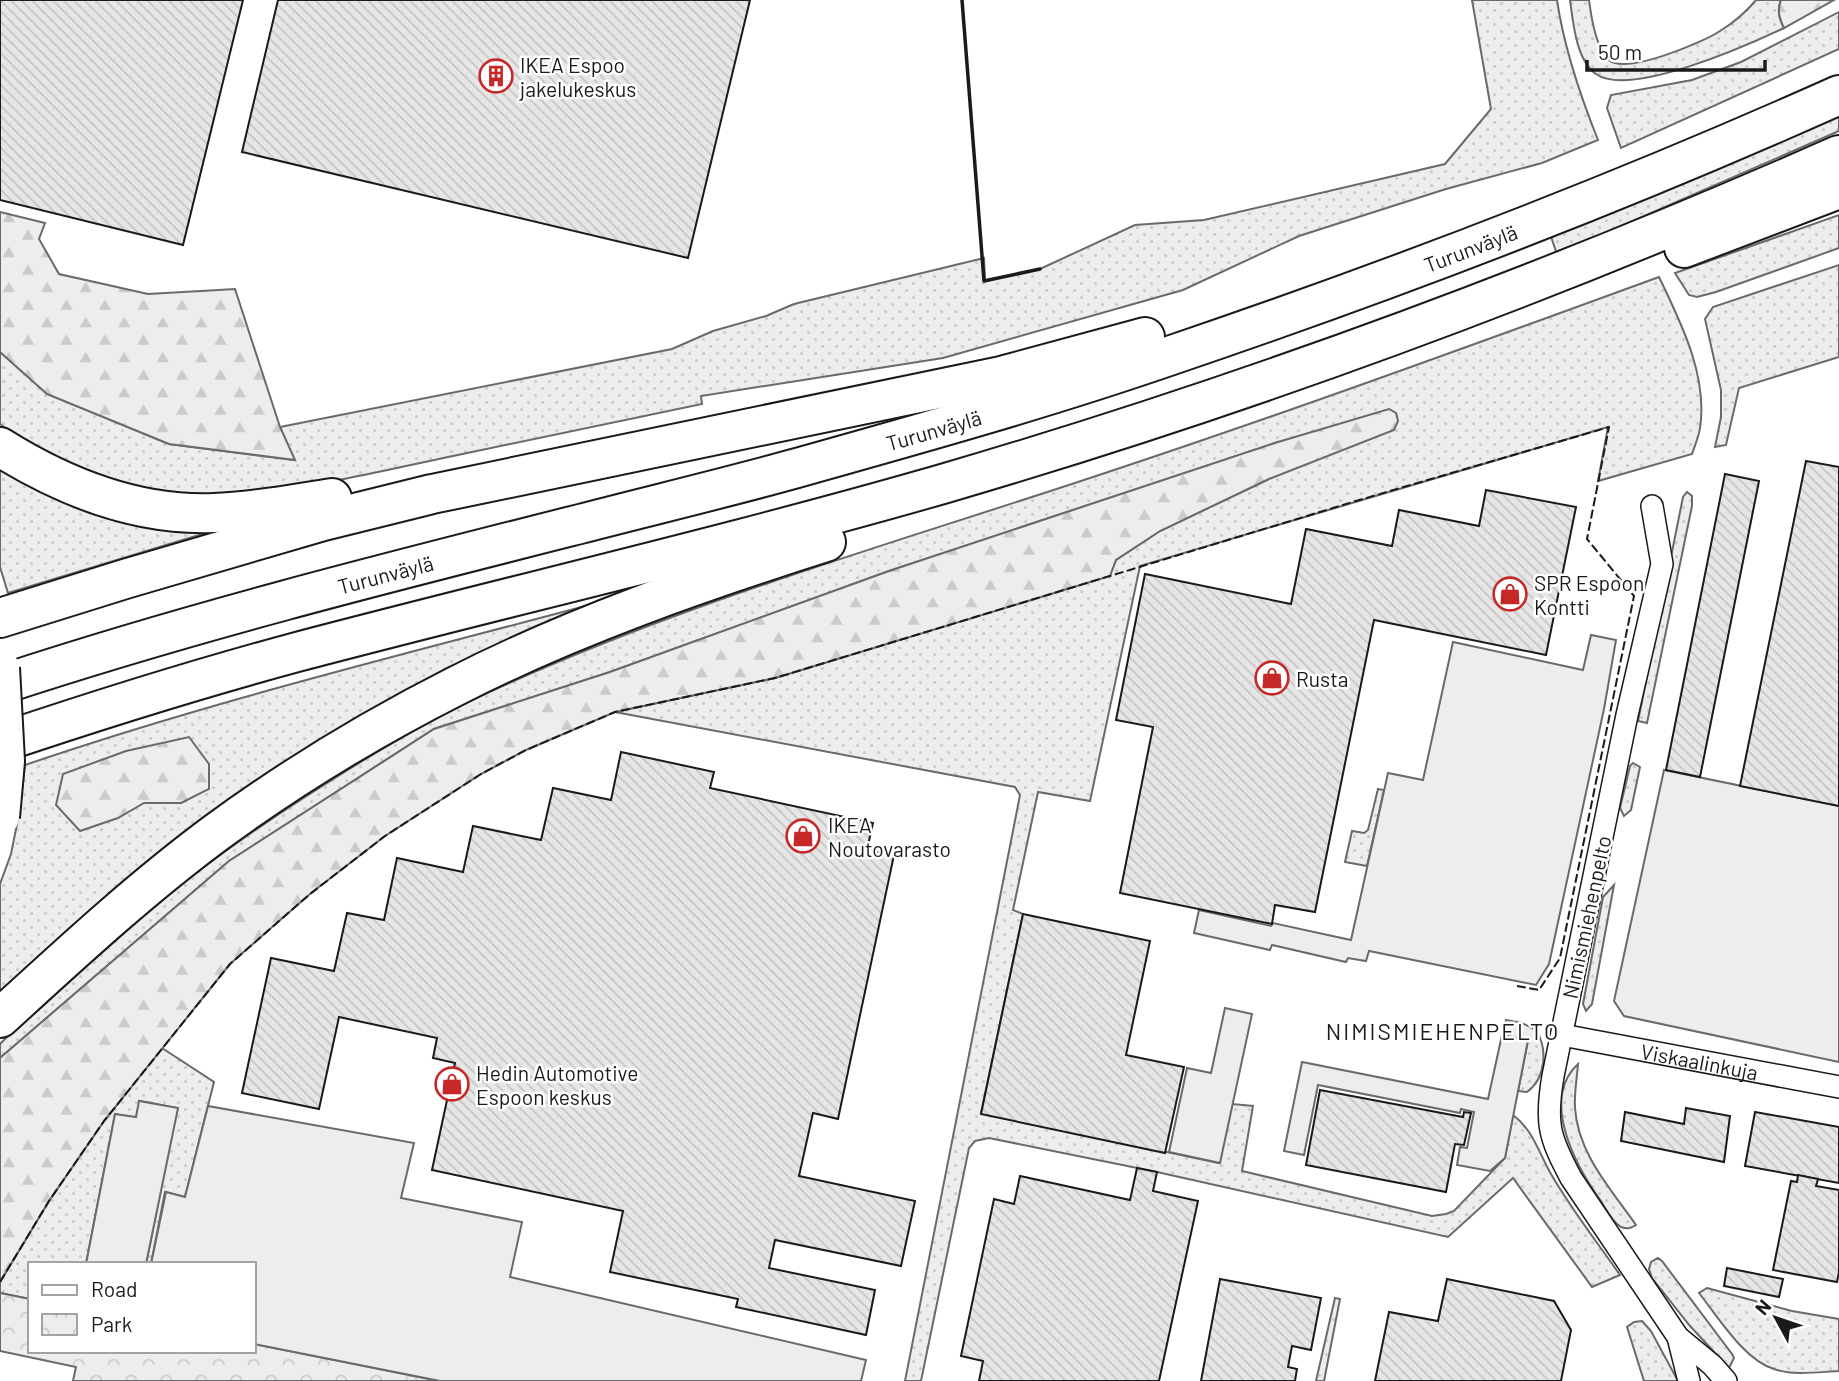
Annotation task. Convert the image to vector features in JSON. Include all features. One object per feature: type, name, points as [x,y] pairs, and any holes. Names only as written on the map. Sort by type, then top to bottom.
[{"type":"highway","points":[[1547,218],[1631,163],[1839,67]]},
{"type":"highway","name":"Turunväylä","points":[[0,685],[85,657],[289,598],[706,493],[1000,410],[1167,357],[1381,282],[1547,218],[1839,95]]},
{"type":"highway","points":[[0,743],[103,709],[295,653],[795,525],[950,482],[1163,415],[1306,366],[1572,268],[1839,155]]},
{"type":"highway","points":[[1572,268],[1685,248],[1839,189]]},
{"type":"highway","points":[[0,618],[323,521],[432,494],[1001,376],[1118,346],[1305,287],[1381,282]]},
{"type":"highway","points":[[0,447],[51,476],[101,497],[172,510],[212,513],[262,509],[361,494],[432,494]]},
{"type":"highway","points":[[0,1018],[144,890],[206,841],[287,784],[375,730],[458,685],[551,642],[675,593],[859,531],[950,482]]},
{"type":"highway","points":[[0,668],[5,761],[0,817]]},
{"type":"street","name":"Nimismiehenpelto","points":[[1652,506],[1662,564],[1627,715],[1562,1035],[1548,1107],[1549,1129],[1571,1178],[1678,1337],[1727,1381]]},
{"type":"street","name":"Viskaalinkuja","points":[[1562,1035],[1839,1087]]},
{"type":"street","name":"Nimismiehenpelto","points":[[1678,1337],[1689,1381]]},
{"type":"green space","points":[[1472,0],[1557,0],[1573,71],[1598,140],[1542,163],[1446,189],[1299,236],[1183,290],[943,358],[701,396],[702,404],[324,483],[281,489],[194,494],[151,490],[87,472],[0,424],[0,352],[47,394],[169,444],[294,460],[280,427],[672,349],[713,331],[766,316],[794,304],[984,258],[985,281],[1040,269],[1135,225],[1204,220],[1445,164],[1491,109]]},
{"type":"green space","points":[[1570,0],[1589,0],[1595,32],[1604,55],[1618,64],[1646,61],[1697,43],[1730,24],[1756,0],[1781,0],[1779,14],[1784,28],[1689,66],[1635,79],[1612,80],[1596,74],[1584,60],[1577,40]]},
{"type":"green space","points":[[1781,0],[1834,0],[1784,28],[1779,14]]},
{"type":"green space","points":[[1839,12],[1839,49],[1621,148],[1607,108],[1611,95],[1692,80],[1741,62]]},
{"type":"green space","points":[[1839,112],[1839,131],[1557,254],[1550,234]]},
{"type":"green space","points":[[0,212],[45,223],[39,239],[59,274],[148,294],[235,289],[280,427],[295,460],[169,444],[47,394],[0,352]]},
{"type":"green space","points":[[1839,215],[1839,248],[1716,292],[1697,297],[1689,295],[1675,273]]},
{"type":"green space","points":[[1839,265],[1839,357],[1739,388],[1726,445],[1715,447],[1721,417],[1721,390],[1705,319],[1713,307]]},
{"type":"green space","points":[[1659,277],[1691,350],[1700,389],[1700,428],[1692,454],[1598,481],[1608,427],[1140,566],[1090,801],[1038,792],[1013,910],[1023,914],[981,1113],[1219,1163],[1232,1104],[1253,1106],[1242,1171],[1432,1216],[1454,1211],[1505,1158],[1513,1115],[1531,1135],[1559,1187],[1620,1275],[1592,1287],[1513,1178],[1448,1237],[1157,1172],[989,1138],[975,1141],[969,1148],[921,1381],[905,1381],[1020,795],[1015,787],[615,712],[775,678],[1109,576],[1116,560],[1160,531],[1269,479],[1278,442],[889,571],[610,672],[434,729],[229,861],[0,1058],[0,1044],[70,976],[182,883],[261,826],[343,773],[470,701],[545,667],[699,607],[1233,430]]},
{"type":"green space","points":[[1389,409],[1396,413],[1398,421],[1394,430],[1269,479],[1160,531],[1116,560],[1110,576],[775,678],[615,712],[526,750],[481,774],[385,836],[310,894],[230,964],[104,1121],[49,1201],[0,1282],[0,1058],[229,861],[434,729],[610,672],[889,571],[1278,442]]},
{"type":"green space","points":[[0,469],[219,529],[8,593],[0,567]]},
{"type":"green space","points":[[1687,492],[1692,496],[1692,506],[1647,723],[1638,721],[1683,497]]},
{"type":"green space","points":[[630,594],[526,640],[0,1000],[0,884],[11,854],[25,765],[175,717]]},
{"type":"green space","points":[[189,737],[209,764],[209,789],[181,803],[144,803],[118,818],[80,831],[56,805],[63,774],[126,751]]},
{"type":"green space","points":[[1633,763],[1640,767],[1631,810],[1624,816],[1620,808]]},
{"type":"green space","points":[[1378,789],[1384,790],[1367,866],[1345,862],[1352,831],[1364,833],[1368,830]]},
{"type":"green space","points":[[1614,885],[1592,1004],[1586,1011],[1583,1004],[1603,897]]},
{"type":"green space","points":[[1506,1020],[1522,1023],[1536,1030],[1540,1038],[1543,1063],[1538,1079],[1527,1092],[1518,1091],[1528,1041],[1502,1035]]},
{"type":"green space","points":[[162,1048],[214,1082],[185,1197],[165,1192],[151,1262],[146,1262],[177,1108],[140,1101],[136,1118],[115,1114],[86,1262],[28,1262],[28,1299],[0,1293],[0,1282],[49,1201],[104,1121]]},
{"type":"green space","points":[[1578,1064],[1575,1108],[1582,1141],[1597,1170],[1636,1225],[1630,1228],[1621,1227],[1610,1215],[1582,1171],[1566,1134],[1562,1096],[1567,1079]]},
{"type":"green space","points":[[1658,1258],[1732,1354],[1734,1358],[1729,1368],[1690,1326],[1652,1278],[1649,1269],[1651,1262]]},
{"type":"green space","points":[[1707,1288],[1792,1311],[1839,1319],[1839,1371],[1790,1372],[1763,1364],[1732,1337],[1699,1293]]},
{"type":"green space","points":[[0,1293],[28,1299],[28,1353],[256,1353],[256,1344],[439,1381],[73,1381],[76,1367],[0,1351]]},
{"type":"green space","points":[[1335,1298],[1340,1299],[1324,1381],[1316,1381]]},
{"type":"green space","points":[[1642,1321],[1651,1331],[1678,1381],[1644,1381],[1627,1327]]},
{"type":"shaded area","points":[[1591,635],[1616,640],[1604,709],[1549,964],[1536,985],[1369,951],[1366,961],[1348,958],[1346,962],[1272,945],[1270,950],[1194,933],[1199,910],[1351,940],[1388,773],[1423,780],[1453,642],[1583,670]]},
{"type":"shaded area","points":[[1664,770],[1839,806],[1839,1062],[1624,1016],[1614,1001]]},
{"type":"shaded area","points":[[1225,1008],[1252,1014],[1220,1163],[1169,1152],[1187,1068],[1211,1073]]},
{"type":"shaded area","points":[[1502,1035],[1528,1040],[1505,1158],[1490,1171],[1457,1165],[1460,1147],[1467,1148],[1474,1112],[1461,1109],[1460,1113],[1318,1085],[1304,1155],[1284,1151],[1302,1062],[1488,1099]]},
{"type":"shaded area","points":[[139,1101],[178,1108],[146,1262],[86,1262],[115,1114],[136,1117]]},
{"type":"shaded area","points":[[208,1106],[414,1143],[401,1198],[522,1222],[510,1277],[866,1360],[861,1381],[440,1381],[256,1344],[256,1262],[151,1262],[166,1192],[185,1197]]},
{"type":"building","points":[[0,0],[243,0],[183,245],[0,200]]},
{"type":"building","name":"IKEA Espoo jakelukeskus","points":[[278,0],[750,0],[688,258],[242,152]]},
{"type":"building","points":[[1806,461],[1839,467],[1839,806],[1740,786]]},
{"type":"building","points":[[1725,474],[1759,481],[1700,777],[1666,770]]},
{"type":"building","points":[[1486,490],[1576,507],[1546,655],[1374,620],[1315,912],[1275,905],[1272,924],[1120,893],[1153,727],[1116,720],[1145,574],[1291,604],[1306,529],[1392,546],[1399,510],[1479,526]]},
{"type":"building","points":[[621,752],[714,772],[710,788],[873,823],[867,850],[894,855],[838,1119],[813,1113],[799,1176],[915,1201],[901,1266],[775,1240],[769,1268],[875,1290],[866,1335],[736,1307],[738,1299],[610,1272],[623,1211],[432,1170],[455,1063],[433,1058],[437,1038],[339,1017],[319,1109],[242,1093],[271,958],[334,971],[347,913],[384,920],[397,858],[463,872],[473,826],[541,840],[553,788],[611,800]]},
{"type":"building","points":[[1023,914],[1150,941],[1126,1055],[1184,1067],[1165,1153],[981,1114]]},
{"type":"building","points":[[1320,1090],[1463,1117],[1464,1112],[1471,1113],[1464,1145],[1455,1144],[1446,1192],[1306,1165]]},
{"type":"building","points":[[1686,1108],[1730,1116],[1724,1162],[1621,1141],[1625,1112],[1684,1124]]},
{"type":"building","points":[[1755,1112],[1839,1127],[1839,1183],[1745,1166]]},
{"type":"building","points":[[1137,1168],[1157,1172],[1153,1191],[1198,1201],[1159,1381],[979,1381],[983,1361],[961,1356],[994,1199],[1014,1204],[1020,1176],[1130,1200]]},
{"type":"building","points":[[1798,1175],[1818,1179],[1816,1186],[1839,1190],[1837,1282],[1773,1270],[1791,1181],[1797,1182]]},
{"type":"building","points":[[1727,1268],[1783,1279],[1779,1297],[1724,1286]]},
{"type":"building","points":[[1220,1279],[1321,1298],[1311,1350],[1292,1346],[1288,1367],[1297,1369],[1295,1381],[1201,1381]]},
{"type":"building","points":[[1447,1279],[1554,1301],[1571,1330],[1561,1381],[1375,1381],[1389,1312],[1438,1321]]},
{"type":"fence","points":[[0,1282],[49,1201],[104,1121],[230,964],[310,894],[385,836],[481,774],[526,750],[615,712],[775,678],[1609,427],[1587,539],[1634,596],[1560,958],[1539,990],[1517,986]]},
{"type":"wall","points":[[962,0],[984,281],[1040,269]]},
{"type":"place","name":"IKEA Espoo jakelukeskus","points":[[496,76]]},
{"type":"place","name":"SPR Espoon Kontti","points":[[1510,594]]},
{"type":"place","name":"Rusta","points":[[1272,678]]},
{"type":"place","name":"IKEA Noutovarasto","points":[[803,836]]},
{"type":"place","name":"Hedin Automotive Espoon keskus","points":[[452,1084]]},
{"type":"district","name":"NIMISMIEHENPELTO","points":[[1443,1031]]}]
